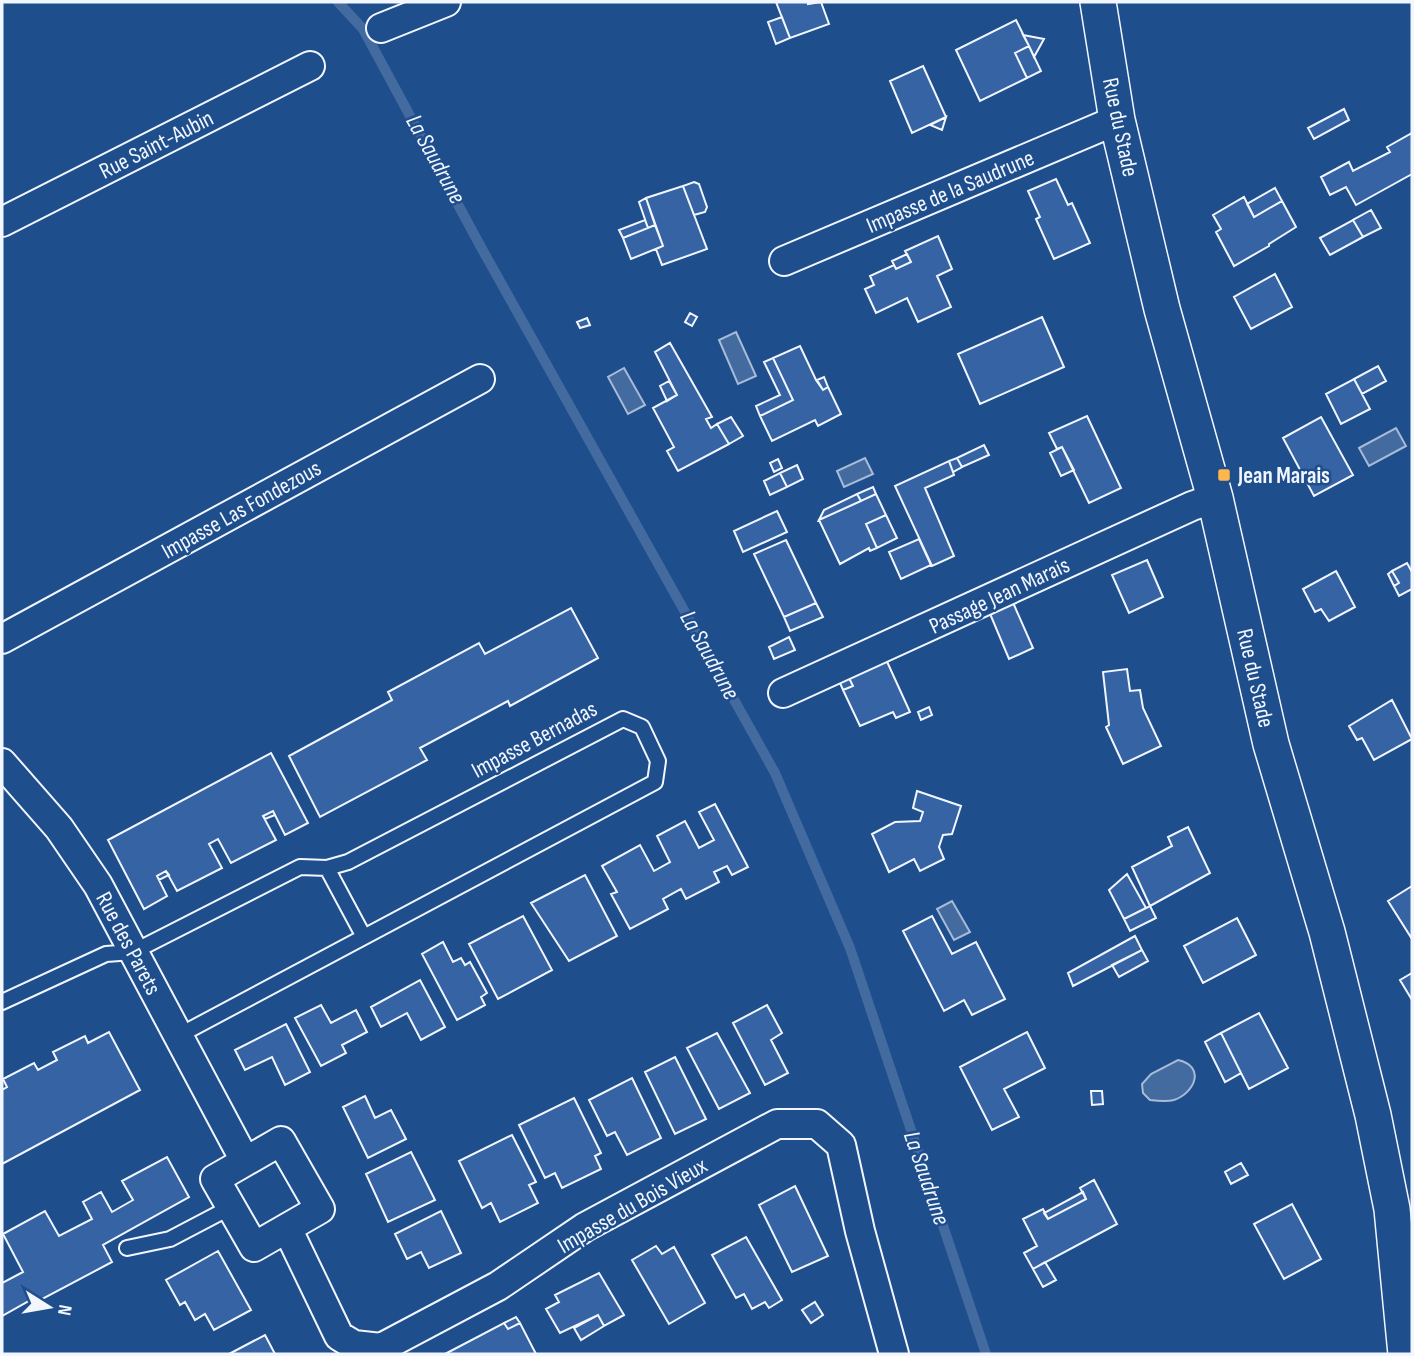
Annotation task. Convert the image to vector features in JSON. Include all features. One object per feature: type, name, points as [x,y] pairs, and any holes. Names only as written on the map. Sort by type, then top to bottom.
[{"type":"street","points":[[381,28],[446,2]]},
{"type":"street","name":"Rue du Stade","points":[[1098,2],[1116,120],[1162,309],[1215,498],[1271,744],[1327,932],[1373,1115],[1392,1209],[1406,1354]]},
{"type":"street","name":"Rue Saint-Aubin","points":[[2,222],[310,66]]},
{"type":"street","name":"Impasse de la Saudrune","points":[[784,261],[1116,120]]},
{"type":"street","name":"Impasse Las Fondezous","points":[[2,639],[480,379]]},
{"type":"street","name":"Passage Jean Marais","points":[[783,693],[1215,498]]},
{"type":"street","name":"Rue des Parets","points":[[2,763],[59,828],[98,885],[239,1150]]},
{"type":"street","name":"Impasse du Bois Vieux","points":[[286,1228],[339,1336],[354,1345],[381,1348],[498,1286],[585,1227],[777,1124],[817,1124],[841,1145],[860,1231],[894,1354]]},
{"type":"street","points":[[281,1140],[320,1209],[254,1247],[215,1179],[239,1150],[281,1140]]},
{"type":"lane","name":"Impasse Bernadas","points":[[2,1002],[106,954],[134,951],[300,867],[327,868],[348,862],[623,719],[642,727],[658,761],[655,782],[178,1036]]},
{"type":"lane","points":[[327,868],[364,937]]},
{"type":"lane","points":[[127,1248],[170,1239],[231,1207]]},
{"type":"water","points":[[736,332],[756,376],[738,384],[719,340]]},
{"type":"water","points":[[624,368],[645,405],[628,414],[608,377]]},
{"type":"water","points":[[1396,428],[1406,446],[1369,466],[1359,448]]},
{"type":"water","points":[[865,458],[873,474],[844,487],[837,471]]},
{"type":"water","points":[[952,901],[970,932],[954,940],[937,909]]},
{"type":"water","points":[[1178,1060],[1187,1063],[1195,1073],[1192,1086],[1174,1100],[1150,1100],[1143,1093],[1142,1084],[1151,1074]]},
{"type":"building","points":[[776,2],[821,2],[829,24],[790,38]]},
{"type":"building","points":[[782,17],[790,38],[776,44],[768,22]]},
{"type":"building","points":[[1016,20],[1029,46],[1015,53],[1027,78],[980,101],[956,50]]},
{"type":"building","points":[[1023,35],[1044,39],[1034,57],[1029,46]]},
{"type":"building","points":[[1029,46],[1041,71],[1027,78],[1015,53]]},
{"type":"building","points":[[923,66],[946,117],[912,133],[890,81]]},
{"type":"building","points":[[1344,109],[1349,120],[1314,139],[1308,128]]},
{"type":"building","points":[[946,117],[942,130],[930,125]]},
{"type":"building","points":[[1412,133],[1412,174],[1356,205],[1346,187],[1330,195],[1321,177],[1349,162],[1353,171],[1390,152],[1387,147]]},
{"type":"building","points":[[1056,179],[1068,205],[1072,203],[1090,243],[1054,259],[1036,219],[1040,217],[1028,191]]},
{"type":"building","points":[[694,182],[699,184],[707,207],[705,212],[694,215],[683,186]]},
{"type":"building","points":[[683,186],[707,249],[662,265],[656,249],[663,246],[646,198]]},
{"type":"building","points":[[1275,188],[1282,201],[1254,217],[1247,204]]},
{"type":"building","points":[[1244,197],[1254,217],[1282,201],[1296,227],[1234,266],[1216,232],[1221,229],[1213,215]]},
{"type":"building","points":[[646,198],[655,225],[648,228],[639,202]]},
{"type":"building","points":[[1371,210],[1381,228],[1363,237],[1353,220]]},
{"type":"building","points":[[645,220],[648,228],[623,238],[619,230]]},
{"type":"building","points":[[1353,220],[1363,237],[1330,255],[1320,238]]},
{"type":"building","points":[[655,225],[663,246],[631,259],[623,238]]},
{"type":"building","points":[[938,236],[952,269],[937,276],[951,307],[918,322],[907,298],[876,313],[865,289],[874,285],[870,276],[894,265],[896,269],[911,262],[905,251]]},
{"type":"building","points":[[907,254],[911,262],[896,269],[892,261]]},
{"type":"building","points":[[1275,274],[1292,307],[1251,329],[1234,297]]},
{"type":"building","points":[[690,313],[697,317],[692,326],[685,322]]},
{"type":"building","points":[[1042,317],[1064,367],[980,404],[958,354]]},
{"type":"building","points":[[587,318],[590,325],[580,328],[577,322]]},
{"type":"building","points":[[670,343],[712,417],[706,419],[711,428],[717,424],[729,444],[678,471],[667,451],[674,447],[653,408],[677,395],[655,352]]},
{"type":"building","points":[[800,346],[816,380],[823,390],[828,387],[841,414],[818,426],[815,420],[772,441],[760,416],[793,400],[773,358]]},
{"type":"building","points":[[773,358],[793,400],[760,416],[756,406],[780,395],[764,362]]},
{"type":"building","points":[[1378,366],[1386,381],[1362,394],[1354,379]]},
{"type":"building","points":[[824,377],[828,387],[823,390],[817,380]]},
{"type":"building","points":[[1354,379],[1370,409],[1341,424],[1326,394]]},
{"type":"building","points":[[669,381],[677,395],[667,401],[660,386]]},
{"type":"building","points":[[1087,416],[1121,488],[1089,503],[1062,447],[1057,449],[1049,433]]},
{"type":"building","points":[[731,417],[743,436],[729,444],[717,424]]},
{"type":"building","points":[[1321,417],[1353,475],[1314,496],[1283,438]]},
{"type":"building","points":[[984,445],[989,455],[962,467],[957,458]]},
{"type":"building","points":[[1062,447],[1074,470],[1061,476],[1050,453]]},
{"type":"building","points":[[957,458],[962,467],[953,472],[949,461]]},
{"type":"building","points":[[778,459],[782,468],[774,472],[770,463]]},
{"type":"building","points":[[949,461],[954,475],[925,488],[954,556],[932,566],[895,486]]},
{"type":"building","points":[[797,465],[803,479],[787,487],[780,473]]},
{"type":"building","points":[[780,473],[787,487],[770,495],[764,481]]},
{"type":"building","points":[[873,487],[876,494],[861,501],[857,494]]},
{"type":"building","points":[[857,494],[861,501],[819,520],[824,510]]},
{"type":"building","points":[[876,494],[886,515],[866,524],[877,548],[870,551],[869,548],[840,564],[819,520]]},
{"type":"building","points":[[777,511],[787,532],[743,552],[734,531]]},
{"type":"building","points":[[886,515],[897,538],[877,548],[866,524]]},
{"type":"building","points":[[919,539],[931,565],[901,579],[889,552]]},
{"type":"building","points":[[786,540],[816,603],[784,617],[754,554]]},
{"type":"building","points":[[1147,560],[1163,597],[1129,613],[1112,575]]},
{"type":"building","points":[[1407,563],[1412,572],[1412,589],[1399,596],[1394,586],[1399,583],[1392,571]]},
{"type":"building","points":[[1336,571],[1355,607],[1329,621],[1321,609],[1315,612],[1303,589]]},
{"type":"building","points":[[1392,571],[1399,583],[1394,586],[1388,574]]},
{"type":"building","points":[[1011,598],[1033,648],[1009,659],[988,609]]},
{"type":"building","points":[[816,603],[823,617],[790,631],[784,617]]},
{"type":"building","points":[[571,608],[598,658],[510,706],[508,701],[420,748],[427,760],[320,817],[289,756],[392,700],[388,692],[479,643],[485,654]]},
{"type":"building","points":[[789,637],[795,650],[774,659],[769,647]]},
{"type":"building","points":[[884,655],[910,712],[896,718],[893,712],[860,726],[843,690],[853,686],[846,672]]},
{"type":"building","points":[[1127,669],[1130,691],[1140,690],[1143,708],[1161,746],[1123,764],[1106,727],[1109,725],[1103,672]]},
{"type":"building","points":[[846,672],[853,686],[843,690],[837,676]]},
{"type":"building","points":[[1392,700],[1412,739],[1374,760],[1362,738],[1357,740],[1349,726]]},
{"type":"building","points":[[929,707],[932,715],[921,720],[918,712]]},
{"type":"building","points":[[271,753],[308,823],[285,835],[273,811],[263,816],[276,840],[231,863],[218,839],[209,844],[222,868],[177,891],[166,871],[157,876],[167,896],[144,909],[108,840]]},
{"type":"building","points":[[917,791],[961,806],[952,834],[943,835],[939,847],[944,859],[920,871],[914,859],[889,872],[872,834],[895,822],[920,821],[923,812],[913,808]]},
{"type":"building","points":[[715,804],[748,867],[732,875],[727,866],[714,872],[719,882],[686,899],[681,889],[663,899],[668,909],[630,929],[611,894],[617,892],[602,866],[640,845],[654,871],[670,862],[657,836],[685,821],[699,848],[714,840],[699,812]]},
{"type":"building","points":[[273,811],[275,815],[265,819],[263,816]]},
{"type":"building","points":[[1188,827],[1210,873],[1150,906],[1132,867],[1172,846],[1168,837]]},
{"type":"building","points":[[166,871],[169,875],[159,880],[157,876]]},
{"type":"building","points":[[1127,874],[1146,908],[1124,919],[1109,890]]},
{"type":"building","points":[[585,875],[617,936],[569,961],[531,903]]},
{"type":"building","points":[[1412,886],[1412,939],[1388,901]]},
{"type":"building","points":[[1150,906],[1156,918],[1130,931],[1124,919]]},
{"type":"building","points":[[523,916],[552,970],[498,999],[469,944]]},
{"type":"building","points":[[932,916],[952,954],[976,942],[1005,999],[972,1015],[964,1000],[944,1011],[903,931]]},
{"type":"building","points":[[1237,918],[1256,955],[1203,983],[1184,946]]},
{"type":"building","points":[[1135,936],[1142,950],[1073,986],[1068,973]]},
{"type":"building","points":[[443,942],[453,962],[461,958],[465,965],[470,962],[487,993],[481,997],[485,1005],[457,1020],[422,954]]},
{"type":"building","points":[[1142,950],[1148,961],[1119,977],[1112,965]]},
{"type":"building","points":[[1412,973],[1412,1000],[1400,980]]},
{"type":"building","points":[[420,980],[445,1027],[421,1040],[407,1013],[381,1027],[371,1007]]},
{"type":"building","points":[[321,1005],[331,1023],[356,1010],[367,1032],[342,1045],[346,1053],[321,1066],[295,1018]]},
{"type":"building","points":[[767,1005],[782,1033],[771,1040],[788,1073],[765,1085],[733,1023]]},
{"type":"building","points":[[1259,1013],[1288,1068],[1249,1089],[1221,1033]]},
{"type":"building","points":[[286,1024],[310,1072],[285,1085],[272,1057],[245,1070],[235,1050]]},
{"type":"building","points":[[109,1032],[140,1090],[2,1164],[2,1090],[7,1087],[3,1079],[34,1063],[38,1070],[57,1060],[53,1052],[85,1036],[88,1043]]},
{"type":"building","points":[[1027,1032],[1045,1068],[1004,1089],[1019,1117],[992,1130],[960,1067]]},
{"type":"building","points":[[717,1033],[750,1093],[719,1109],[687,1048]]},
{"type":"building","points":[[1221,1033],[1241,1073],[1225,1082],[1205,1042]]},
{"type":"building","points":[[675,1057],[706,1119],[675,1134],[645,1072]]},
{"type":"building","points":[[632,1078],[661,1138],[627,1155],[615,1132],[607,1136],[589,1100]]},
{"type":"building","points":[[1091,1091],[1102,1091],[1103,1104],[1092,1105]]},
{"type":"building","points":[[365,1096],[375,1118],[391,1110],[406,1139],[368,1158],[343,1107]]},
{"type":"building","points":[[574,1098],[601,1153],[595,1156],[601,1169],[562,1188],[555,1173],[545,1178],[519,1125]]},
{"type":"building","points":[[512,1135],[536,1182],[529,1185],[538,1203],[500,1222],[491,1203],[482,1208],[459,1161]]},
{"type":"building","points":[[411,1152],[435,1200],[388,1222],[366,1174]]},
{"type":"building","points":[[167,1157],[189,1197],[103,1245],[112,1262],[31,1305],[29,1301],[2,1316],[2,1283],[23,1272],[3,1234],[45,1211],[59,1236],[92,1219],[83,1202],[101,1192],[112,1212],[133,1200],[122,1181]]},
{"type":"building","points":[[1241,1163],[1248,1175],[1231,1184],[1225,1172]]},
{"type":"building","points":[[1094,1180],[1117,1224],[1033,1269],[1024,1253],[1037,1246],[1023,1219],[1043,1209],[1048,1219],[1086,1199],[1080,1188]]},
{"type":"building","points":[[795,1186],[828,1256],[792,1272],[759,1205]]},
{"type":"building","points":[[1083,1192],[1086,1199],[1048,1219],[1044,1213]]},
{"type":"building","points":[[1292,1204],[1321,1259],[1284,1279],[1254,1224]]},
{"type":"building","points":[[441,1211],[461,1253],[429,1268],[421,1252],[407,1259],[395,1234]]},
{"type":"building","points":[[746,1237],[782,1300],[769,1308],[765,1302],[752,1309],[744,1294],[736,1298],[712,1255]]},
{"type":"building","points":[[656,1246],[662,1254],[674,1247],[705,1303],[669,1324],[632,1260]]},
{"type":"building","points":[[218,1251],[251,1310],[214,1330],[205,1314],[195,1320],[185,1302],[180,1305],[166,1280]]},
{"type":"building","points":[[1045,1262],[1056,1280],[1043,1287],[1033,1269]]},
{"type":"building","points":[[599,1273],[624,1315],[604,1326],[598,1315],[560,1333],[546,1309],[559,1302],[555,1295]]},
{"type":"building","points":[[815,1302],[823,1315],[811,1323],[802,1310]]},
{"type":"building","points":[[598,1315],[604,1326],[581,1340],[574,1328]]},
{"type":"building","points":[[516,1317],[520,1323],[508,1329],[504,1323]]},
{"type":"building","points":[[504,1323],[508,1329],[520,1323],[536,1354],[445,1354]]},
{"type":"building","points":[[265,1335],[275,1354],[229,1354]]},
{"type":"waterway","name":"La Saudrune","points":[[338,2],[363,29],[482,249],[775,773],[850,948],[986,1354]]},
{"type":"place","name":"Jean Marais","points":[[1224,475]]}]
